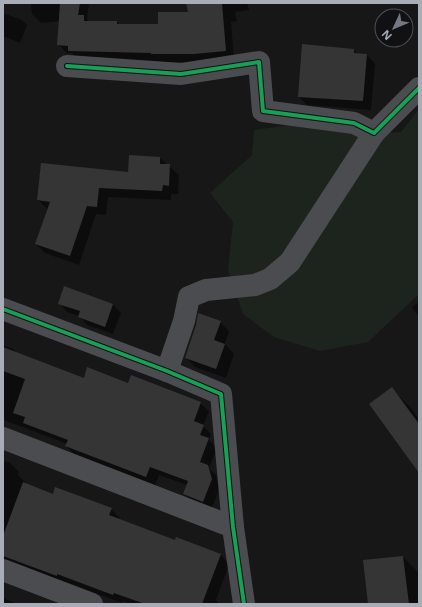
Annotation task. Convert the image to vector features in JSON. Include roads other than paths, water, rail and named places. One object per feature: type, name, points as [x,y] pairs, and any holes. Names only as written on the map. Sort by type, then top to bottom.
[{"type":"street","points":[[67,66],[180,74],[259,62],[263,111],[354,123],[374,133]]},
{"type":"street","points":[[167,371],[184,321],[189,297],[206,290],[255,285],[270,279],[290,262],[374,133],[419,88]]},
{"type":"street","points":[[3,308],[167,371],[221,394],[233,527],[244,604]]},
{"type":"street","points":[[3,438],[233,527]]},
{"type":"street","points":[[3,570],[49,596],[92,604]]}]
